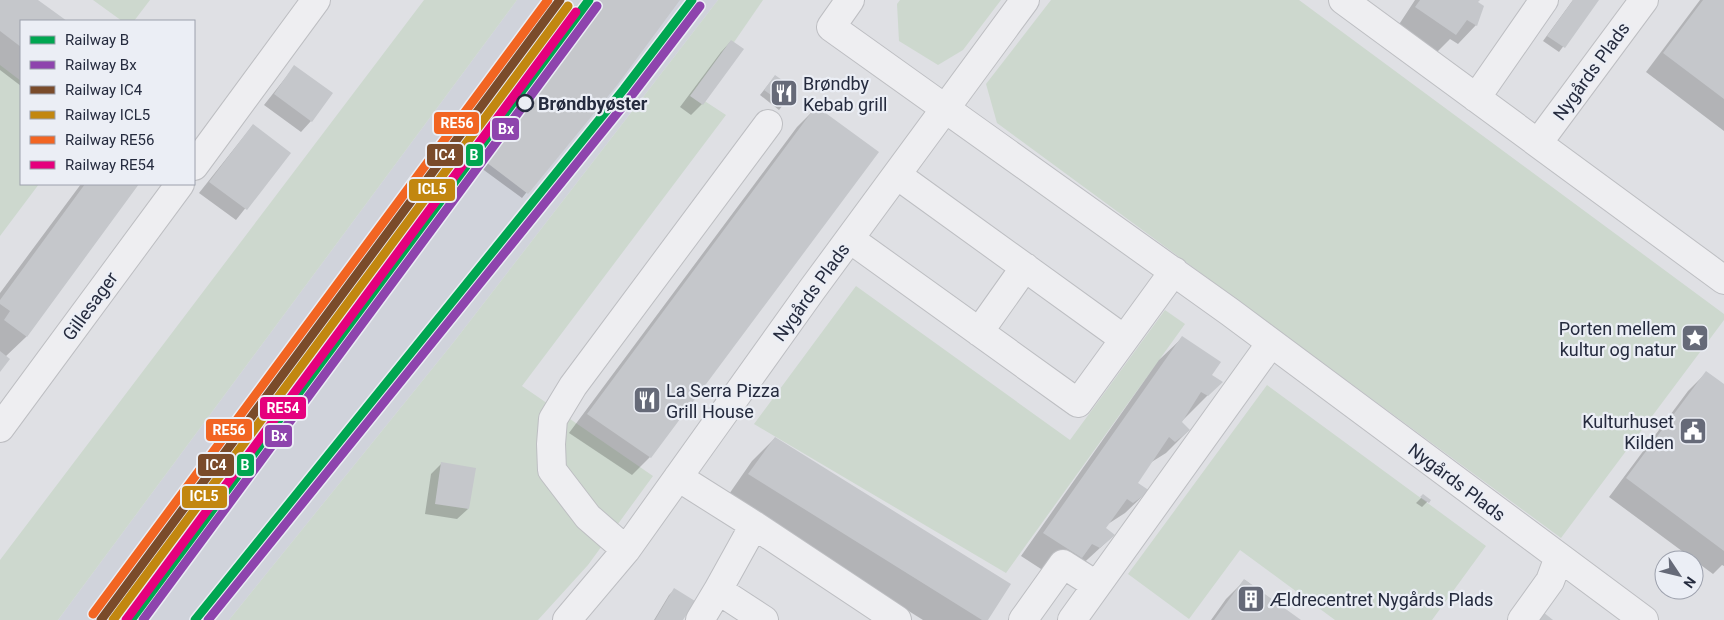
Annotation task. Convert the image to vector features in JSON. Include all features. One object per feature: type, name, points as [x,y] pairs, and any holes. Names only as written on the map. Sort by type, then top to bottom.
[{"type":"street","points":[[195,165],[316,0]]},
{"type":"street","name":"Nygårds Plads","points":[[850,0],[831,27],[1174,271],[1644,620]]},
{"type":"street","name":"Nygårds Plads","points":[[567,620],[626,550],[1025,0]]},
{"type":"street","points":[[1343,0],[1724,280]]},
{"type":"street","points":[[1476,98],[1544,0]]},
{"type":"street","name":"Nygårds Plads","points":[[1538,143],[1644,0]]},
{"type":"street","points":[[626,550],[588,517],[552,470],[551,444],[553,419],[573,386],[768,124]]},
{"type":"street","points":[[897,176],[1124,339]]},
{"type":"street","name":"Gillesager","points":[[0,428],[179,185]]},
{"type":"street","points":[[850,239],[1078,403],[1174,271]]},
{"type":"street","points":[[979,332],[1025,268]]},
{"type":"street","points":[[1072,620],[1271,343]]},
{"type":"street","points":[[678,477],[897,620]]},
{"type":"street","points":[[700,620],[754,525]]},
{"type":"street","points":[[1522,620],[1550,581],[1559,557]]},
{"type":"street","points":[[1023,620],[1063,564],[1096,585]]},
{"type":"street","points":[[718,590],[764,620]]},
{"type":"shaded area","points":[[93,0],[150,0],[135,20],[121,20]]},
{"type":"shaded area","points":[[424,0],[517,0],[58,620],[0,620],[0,560]]},
{"type":"shaded area","points":[[517,0],[718,0],[453,343],[229,620],[58,620]]},
{"type":"shaded area","points":[[718,0],[763,0],[697,96],[726,115],[522,386],[653,476],[588,565],[538,620],[229,620],[453,343]]},
{"type":"shaded area","points":[[900,0],[1001,0],[963,50],[938,65],[899,41],[897,4]]},
{"type":"shaded area","points":[[1051,0],[1299,0],[1724,314],[1724,320],[1561,538],[997,123],[986,84]]},
{"type":"shaded area","points":[[0,65],[20,80],[20,185],[38,185],[0,236]]},
{"type":"shaded area","points":[[856,286],[1070,440],[1165,310],[1185,324],[1006,573],[754,424]]},
{"type":"shaded area","points":[[1267,385],[1486,546],[1432,620],[1335,620],[1240,550],[1189,619],[1128,574]]},
{"type":"building","points":[[0,0],[38,0],[66,20],[20,20],[20,46],[0,31]]},
{"type":"building","points":[[600,0],[680,0],[618,84],[528,194],[482,159]]},
{"type":"building","points":[[1420,0],[1480,0],[1478,2],[1484,6],[1477,26],[1467,20],[1456,35],[1415,7]]},
{"type":"building","points":[[1573,0],[1599,0],[1565,48],[1547,36]]},
{"type":"building","points":[[1703,0],[1724,0],[1724,99],[1663,53]]},
{"type":"building","points":[[731,40],[744,49],[703,105],[690,96]]},
{"type":"building","points":[[294,65],[333,93],[312,122],[274,94]]},
{"type":"building","points":[[775,75],[796,90],[785,105],[764,90]]},
{"type":"building","points":[[816,106],[879,152],[651,458],[587,414]]},
{"type":"building","points":[[253,124],[291,153],[247,210],[209,182]]},
{"type":"building","points":[[84,185],[138,185],[27,337],[4,320],[10,311],[0,304],[0,300]]},
{"type":"building","points":[[1182,336],[1221,362],[1212,375],[1223,382],[1208,396],[1201,392],[1182,422],[1190,430],[1175,442],[1169,437],[1138,483],[1150,491],[1133,503],[1127,499],[1106,528],[1115,535],[1100,548],[1092,544],[1082,558],[1043,533]]},
{"type":"building","points":[[0,351],[10,359],[0,372]]},
{"type":"building","name":"Kulturhuset Kilden","points":[[1706,371],[1724,384],[1724,551],[1626,478]]},
{"type":"building","points":[[775,437],[1011,584],[988,620],[982,620],[748,474]]},
{"type":"building","points":[[441,462],[476,468],[469,509],[435,504]]},
{"type":"building","points":[[1423,494],[1431,500],[1429,503],[1420,497]]},
{"type":"building","name":"Ældrecentret Nygårds Plads","points":[[1244,579],[1301,620],[1214,620]]},
{"type":"building","points":[[674,588],[695,601],[683,620],[655,620]]},
{"type":"building","name":"Ældrecentret Nygårds Plads","points":[[1543,612],[1553,620],[1538,620]]},
{"type":"rail line","name":"RE56","points":[[93,614],[548,0]]},
{"type":"rail line","name":"IC4","points":[[101,620],[560,0]]},
{"type":"rail line","name":"B","points":[[131,620],[589,0]]},
{"type":"rail line","name":"B","points":[[195,620],[624,89],[692,0]]},
{"type":"rail line","name":"ICL5","points":[[113,620],[568,6]]},
{"type":"rail line","name":"Bx","points":[[143,620],[597,6]]},
{"type":"rail line","name":"Bx","points":[[208,620],[632,95],[700,6]]},
{"type":"rail line","name":"RE54","points":[[126,620],[576,12]]},
{"type":"place","name":"Brøndby Kebab grill","points":[[784,93]]},
{"type":"place","name":"Brøndbyøster","points":[[525,103]]},
{"type":"place","name":"Porten mellem kultur og natur","points":[[1695,338]]},
{"type":"place","name":"La Serra Pizza Grill House","points":[[647,400]]},
{"type":"place","name":"Kulturhuset Kilden","points":[[1693,431]]},
{"type":"place","name":"Ældrecentret Nygårds Plads","points":[[1251,599]]}]
